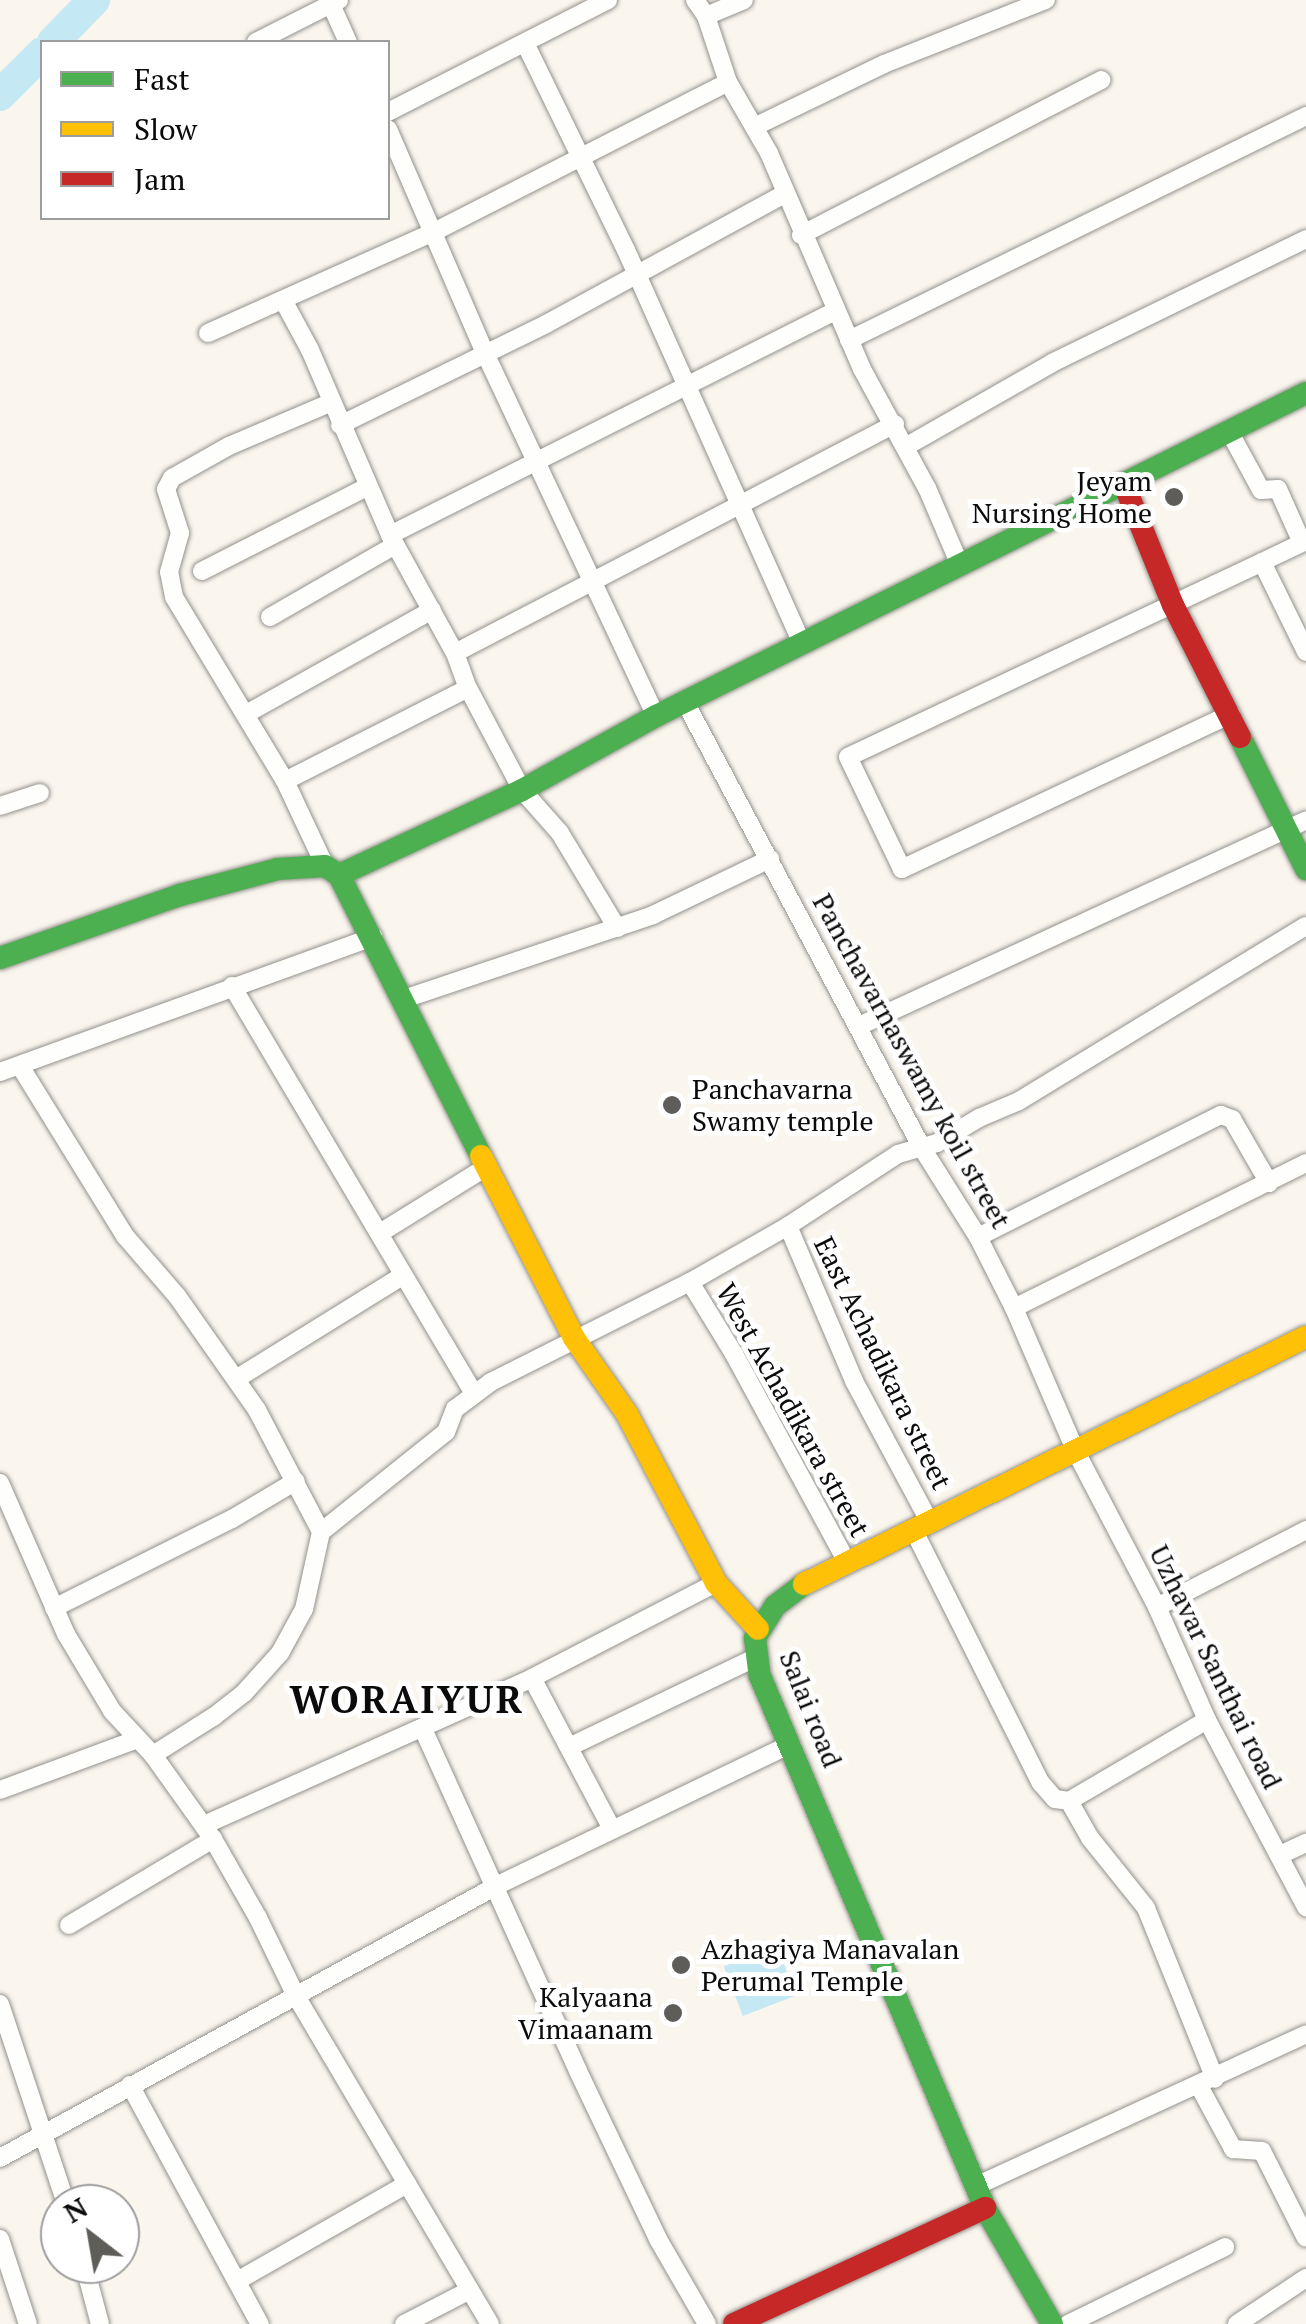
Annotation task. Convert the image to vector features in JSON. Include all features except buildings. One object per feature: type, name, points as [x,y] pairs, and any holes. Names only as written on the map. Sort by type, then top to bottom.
[{"type":"main road","points":[[0,958],[224,882],[278,869],[332,870],[522,790],[656,716],[1306,393]]},
{"type":"main road","points":[[1124,484],[1173,605],[1296,825],[1306,870]]},
{"type":"main road","points":[[332,870],[373,937],[574,1338],[627,1414],[716,1583],[758,1629]]},
{"type":"main road","name":"Salai road","points":[[1052,2324],[985,2208],[755,1658],[758,1629],[788,1594],[1306,1337]]},
{"type":"main road","points":[[734,2324],[985,2208]]},
{"type":"street","points":[[390,111],[608,0]]},
{"type":"street","points":[[744,0],[701,8],[728,82],[756,126],[800,235],[849,340],[896,424],[960,565]]},
{"type":"street","points":[[756,126],[884,64],[1046,0]]},
{"type":"street","points":[[260,40],[333,1],[347,40]]},
{"type":"street","points":[[525,44],[688,386],[802,643]]},
{"type":"street","points":[[800,235],[1102,80]]},
{"type":"street","points":[[208,334],[432,233],[728,82]]},
{"type":"street","points":[[849,340],[1306,116]]},
{"type":"street","points":[[390,134],[485,352],[656,716]]},
{"type":"street","points":[[340,424],[636,277],[786,193]]},
{"type":"street","points":[[906,447],[1052,363],[1306,239]]},
{"type":"street","points":[[283,300],[392,540],[455,653],[468,688],[522,790],[560,833],[617,928]]},
{"type":"street","points":[[270,617],[392,540],[536,462],[836,311]]},
{"type":"street","points":[[332,402],[228,446],[168,482],[180,533],[170,585],[332,870]]},
{"type":"street","points":[[455,653],[896,424]]},
{"type":"street","points":[[1229,432],[1261,490],[1278,488],[1304,542],[848,754],[898,867],[908,866],[1231,714]]},
{"type":"street","points":[[202,571],[367,487]]},
{"type":"street","points":[[1262,562],[1305,648]]},
{"type":"street","points":[[246,714],[432,610]]},
{"type":"street","points":[[284,781],[468,688]]},
{"type":"street","name":"Panchavarnaswamy koil street","points":[[685,702],[922,1148],[978,1236],[1014,1308],[1076,1452]]},
{"type":"street","points":[[0,806],[40,793]]},
{"type":"street","points":[[860,1026],[1296,825]]},
{"type":"street","points":[[404,998],[617,928],[770,860]]},
{"type":"street","points":[[321,1532],[446,1432],[455,1409],[474,1393],[574,1338],[690,1282],[788,1226],[898,1154],[922,1148],[1020,1101],[1306,926]]},
{"type":"street","points":[[0,1072],[373,937]]},
{"type":"street","points":[[232,986],[474,1393]]},
{"type":"street","points":[[20,1066],[126,1236],[177,1296],[236,1380],[296,1481],[321,1532],[304,1609],[280,1653],[244,1693],[214,1718],[152,1756]]},
{"type":"street","points":[[978,1236],[1221,1114],[1232,1119],[1269,1183]]},
{"type":"street","points":[[1014,1308],[1306,1163]]},
{"type":"street","points":[[380,1233],[486,1168]]},
{"type":"street","name":"East Achadikara street","points":[[788,1226],[854,1381],[1041,1784],[1055,1799],[1070,1801],[1090,1838],[1146,1908],[1234,2150],[1257,2147],[1262,2151],[1306,2238]]},
{"type":"street","points":[[236,1380],[402,1276]]},
{"type":"street","name":"West Achadikara street","points":[[690,1282],[734,1354],[848,1564]]},
{"type":"street","name":"Uzhavar Santhai road","points":[[1076,1452],[1157,1608],[1207,1720],[1306,1907]]},
{"type":"street","points":[[54,1608],[232,1519],[296,1481]]},
{"type":"street","points":[[0,1482],[54,1608],[112,1711],[152,1756],[208,1832],[258,1918],[296,1996],[490,2324]]},
{"type":"street","points":[[1157,1608],[1306,1530]]},
{"type":"street","points":[[69,1925],[208,1832],[532,1678],[716,1583]]},
{"type":"street","points":[[570,1747],[755,1658]]},
{"type":"street","points":[[532,1678],[612,1828]]},
{"type":"street","points":[[1070,1801],[1207,1720]]},
{"type":"street","points":[[423,1728],[498,1885],[578,2072],[658,2239],[707,2324]]},
{"type":"street","points":[[0,1790],[136,1740]]},
{"type":"street","points":[[0,2158],[498,1885],[792,1744]]},
{"type":"street","points":[[1280,1855],[1306,1843]]},
{"type":"street","points":[[0,2004],[60,2184]]},
{"type":"street","points":[[976,2186],[1306,2034]]},
{"type":"street","points":[[130,2085],[260,2324]]},
{"type":"street","points":[[237,2281],[407,2184]]},
{"type":"street","points":[[0,2238],[5,2268],[28,2324]]},
{"type":"street","points":[[1068,2324],[1224,2247]]},
{"type":"street","points":[[1237,2324],[1306,2278]]},
{"type":"street","points":[[89,2284],[100,2324]]},
{"type":"street","points":[[404,2324],[470,2290]]},
{"type":"water","points":[[777,1946],[796,1995],[743,2016],[724,1966]]},
{"type":"waterway","points":[[55,40],[94,0]]},
{"type":"waterway","points":[[0,95],[40,55]]},
{"type":"traffic: fast","points":[[339,875],[522,790],[656,716],[1306,393]]},
{"type":"traffic: fast","points":[[1240,737],[1306,869]]},
{"type":"traffic: fast","points":[[0,958],[180,895],[278,869],[325,866],[339,875],[481,1156]]},
{"type":"traffic: fast","points":[[804,1584],[775,1606],[755,1638],[760,1676],[985,2208],[1052,2324]]},
{"type":"traffic: slow","points":[[481,1156],[574,1338],[627,1414],[716,1583],[758,1629]]},
{"type":"traffic: slow","points":[[804,1584],[1306,1337]]},
{"type":"traffic: jam","points":[[1124,484],[1173,605],[1240,737]]},
{"type":"traffic: jam","points":[[734,2324],[985,2208]]},
{"type":"place","name":"Jeyam Nursing Home","points":[[1174,497]]},
{"type":"place","name":"Panchavarna Swamy temple","points":[[672,1105]]},
{"type":"place","name":"Azhagiya Manavalan Perumal Temple","points":[[681,1965]]},
{"type":"place","name":"Kalyaana Vimaanam","points":[[673,2013]]},
{"type":"district","name":"WORAIYUR","points":[[407,1700]]}]
